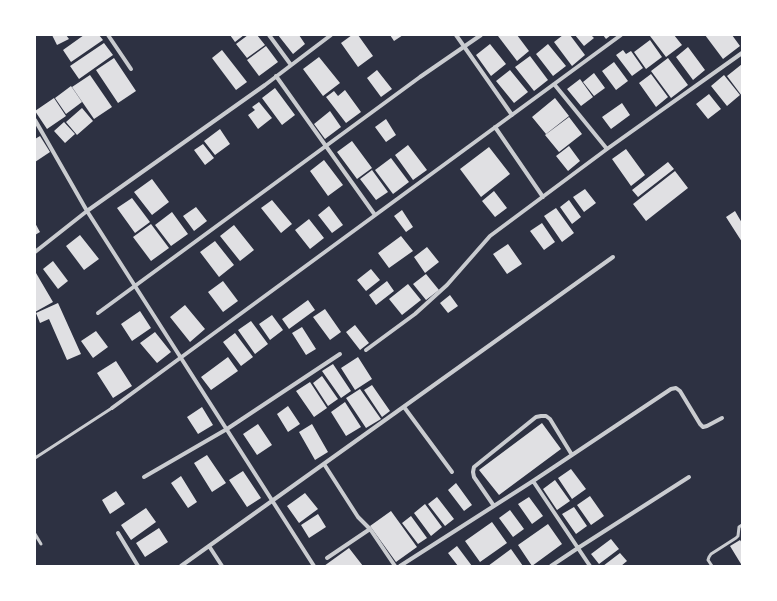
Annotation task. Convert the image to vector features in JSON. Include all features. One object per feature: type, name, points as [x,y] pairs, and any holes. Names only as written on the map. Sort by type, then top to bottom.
[{"type":"street","points":[[108,35],[130,69]]},
{"type":"street","points":[[269,35],[291,65]]},
{"type":"street","points":[[35,252],[87,211],[331,35]]},
{"type":"street","points":[[456,35],[512,115]]},
{"type":"street","points":[[98,313],[420,77],[481,35]]},
{"type":"street","points":[[112,408],[620,35]]},
{"type":"street","points":[[366,350],[415,314],[447,285],[490,236],[607,149],[742,53]]},
{"type":"street","points":[[276,76],[375,216]]},
{"type":"street","points":[[554,84],[607,149]]},
{"type":"street","points":[[35,120],[87,211],[314,566]]},
{"type":"street","points":[[495,127],[543,196]]},
{"type":"street","points":[[181,566],[614,257]]},
{"type":"street","points":[[144,477],[227,429],[340,354]]},
{"type":"street","points":[[400,566],[533,481],[671,389],[676,388],[680,391],[703,427],[722,418]]},
{"type":"street","points":[[404,407],[452,472]]},
{"type":"street","points":[[494,506],[474,477],[474,466],[536,417],[546,416],[550,419],[572,455]]},
{"type":"street","points":[[324,464],[358,517],[370,529],[395,566]]},
{"type":"street","points":[[551,566],[689,477]]},
{"type":"street","points":[[533,481],[590,566]]},
{"type":"street","points":[[327,558],[370,529]]},
{"type":"street","points":[[118,533],[138,566]]},
{"type":"street","points":[[209,546],[222,566]]},
{"type":"lane","points":[[35,458],[112,408]]},
{"type":"lane","points":[[712,566],[708,560],[708,557],[736,538],[738,536],[739,527],[742,525]]},
{"type":"lane","points":[[35,534],[41,544]]},
{"type":"building","points":[[52,35],[66,35],[69,39],[57,45]]},
{"type":"building","points":[[84,35],[99,35],[103,40],[71,62],[63,50]]},
{"type":"building","points":[[230,35],[244,35],[235,42]]},
{"type":"building","points":[[248,35],[257,35],[265,45],[247,58],[236,44]]},
{"type":"building","points":[[278,35],[299,35],[305,44],[293,54]]},
{"type":"building","points":[[352,35],[358,35],[373,56],[358,67],[341,43]]},
{"type":"building","points":[[390,35],[403,35],[394,41]]},
{"type":"building","points":[[517,35],[529,51],[517,61],[498,36]]},
{"type":"building","points":[[563,35],[570,35],[585,55],[572,66],[554,42]]},
{"type":"building","points":[[575,35],[591,35],[594,38],[584,46]]},
{"type":"building","points":[[603,35],[611,35],[606,39]]},
{"type":"building","points":[[674,35],[682,45],[666,57],[650,36]]},
{"type":"building","points":[[705,35],[732,35],[740,46],[723,59]]},
{"type":"building","points":[[650,40],[662,57],[646,69],[634,52]]},
{"type":"building","points":[[104,43],[113,55],[79,79],[70,66]]},
{"type":"building","points":[[490,44],[506,64],[491,76],[476,55]]},
{"type":"building","points":[[548,44],[566,66],[553,76],[536,54]]},
{"type":"building","points":[[266,46],[278,62],[259,76],[247,60]]},
{"type":"building","points":[[688,47],[705,70],[693,80],[676,57]]},
{"type":"building","points":[[222,50],[247,82],[236,90],[212,58]]},
{"type":"building","points":[[623,50],[626,54],[631,51],[643,68],[632,76],[616,55]]},
{"type":"building","points":[[530,56],[548,80],[534,91],[515,67]]},
{"type":"building","points":[[319,57],[340,83],[323,96],[303,69]]},
{"type":"building","points":[[114,58],[136,91],[118,103],[96,70]]},
{"type":"building","points":[[668,58],[688,85],[671,98],[651,71]]},
{"type":"building","points":[[614,62],[628,81],[616,90],[602,71]]},
{"type":"building","points":[[742,64],[742,96],[727,76]]},
{"type":"building","points":[[377,70],[392,89],[381,97],[367,78]]},
{"type":"building","points":[[510,70],[528,92],[514,103],[496,81]]},
{"type":"building","points":[[594,73],[605,88],[594,96],[583,82]]},
{"type":"building","points":[[651,74],[668,97],[656,107],[639,83]]},
{"type":"building","points":[[90,75],[112,107],[94,119],[72,87]]},
{"type":"building","points":[[724,75],[740,95],[727,106],[711,86]]},
{"type":"building","points":[[580,79],[593,97],[581,106],[567,89]]},
{"type":"building","points":[[71,86],[82,102],[66,114],[55,98]]},
{"type":"building","points":[[275,88],[295,115],[282,125],[262,98]]},
{"type":"building","points":[[345,90],[361,112],[346,123],[326,97],[334,91],[338,96]]},
{"type":"building","points":[[709,94],[721,109],[708,119],[696,104]]},
{"type":"building","points":[[54,98],[66,116],[47,129],[35,111]]},
{"type":"building","points":[[555,98],[569,116],[546,134],[532,117]]},
{"type":"building","points":[[259,102],[272,118],[258,129],[248,115],[255,110],[252,107]]},
{"type":"building","points":[[622,103],[630,115],[611,129],[602,117]]},
{"type":"building","points":[[82,108],[93,121],[77,135],[66,122]]},
{"type":"building","points":[[330,111],[341,127],[325,139],[314,124]]},
{"type":"building","points":[[569,117],[582,134],[559,152],[545,135]]},
{"type":"building","points":[[386,119],[396,135],[386,142],[375,127]]},
{"type":"building","points":[[64,122],[75,134],[65,143],[54,131]]},
{"type":"building","points":[[220,129],[230,144],[215,155],[204,141]]},
{"type":"building","points":[[40,136],[50,152],[35,162],[35,139]]},
{"type":"building","points":[[352,141],[372,168],[357,179],[337,152]]},
{"type":"building","points":[[203,144],[214,158],[205,165],[194,150]]},
{"type":"building","points":[[408,145],[427,170],[413,180],[395,155]]},
{"type":"building","points":[[569,146],[580,161],[568,171],[556,156]]},
{"type":"building","points":[[489,147],[510,174],[481,197],[460,169]]},
{"type":"building","points":[[626,149],[645,175],[631,186],[612,159]]},
{"type":"building","points":[[391,158],[409,182],[393,194],[375,170]]},
{"type":"building","points":[[324,160],[343,185],[328,196],[310,171]]},
{"type":"building","points":[[668,162],[674,169],[638,197],[632,190]]},
{"type":"building","points":[[372,170],[388,192],[376,200],[360,179]]},
{"type":"building","points":[[675,171],[688,188],[646,221],[633,204]]},
{"type":"building","points":[[152,179],[169,202],[152,215],[134,192]]},
{"type":"building","points":[[585,189],[596,203],[584,212],[573,197]]},
{"type":"building","points":[[494,191],[507,208],[495,217],[482,201]]},
{"type":"building","points":[[132,198],[150,222],[135,233],[117,208]]},
{"type":"building","points":[[272,200],[292,224],[281,233],[261,208]]},
{"type":"building","points":[[569,200],[581,217],[572,224],[560,207]]},
{"type":"building","points":[[329,206],[343,225],[332,233],[318,215]]},
{"type":"building","points":[[196,207],[207,221],[194,231],[183,216]]},
{"type":"building","points":[[556,208],[574,233],[562,242],[544,216]]},
{"type":"building","points":[[402,210],[413,227],[406,232],[394,216]]},
{"type":"building","points":[[735,211],[742,223],[742,242],[726,217]]},
{"type":"building","points":[[172,212],[188,234],[171,246],[155,225]]},
{"type":"building","points":[[309,219],[324,238],[310,249],[295,230]]},
{"type":"building","points":[[35,223],[40,232],[35,235]]},
{"type":"building","points":[[542,223],[555,242],[544,250],[530,231]]},
{"type":"building","points":[[151,224],[169,248],[151,261],[133,237]]},
{"type":"building","points":[[234,225],[254,250],[240,261],[220,236]]},
{"type":"building","points":[[80,235],[99,259],[84,270],[66,246]]},
{"type":"building","points":[[401,236],[413,251],[389,268],[378,253]]},
{"type":"building","points":[[215,241],[234,265],[219,277],[200,252]]},
{"type":"building","points":[[508,244],[522,264],[507,274],[493,254]]},
{"type":"building","points":[[427,247],[439,262],[425,273],[414,257]]},
{"type":"building","points":[[53,261],[68,281],[58,289],[43,269]]},
{"type":"building","points":[[371,269],[380,280],[366,291],[357,280]]},
{"type":"building","points":[[36,273],[53,302],[35,312],[35,274]]},
{"type":"building","points":[[426,274],[439,290],[426,300],[413,284]]},
{"type":"building","points":[[223,281],[238,301],[223,312],[208,292]]},
{"type":"building","points":[[387,281],[394,291],[376,305],[369,295]]},
{"type":"building","points":[[408,284],[421,300],[402,315],[389,299]]},
{"type":"building","points":[[450,295],[458,306],[448,313],[440,303]]},
{"type":"building","points":[[308,300],[315,310],[289,329],[282,319]]},
{"type":"building","points":[[58,303],[81,354],[67,360],[49,319],[40,323],[36,313]]},
{"type":"building","points":[[185,305],[205,329],[190,342],[170,317]]},
{"type":"building","points":[[325,309],[341,332],[330,340],[313,317]]},
{"type":"building","points":[[140,311],[151,328],[132,341],[121,324]]},
{"type":"building","points":[[272,315],[283,330],[270,340],[259,324]]},
{"type":"building","points":[[251,321],[268,344],[255,354],[238,330]]},
{"type":"building","points":[[355,325],[369,343],[360,350],[346,332]]},
{"type":"building","points":[[302,327],[316,349],[306,355],[292,333]]},
{"type":"building","points":[[96,331],[108,347],[93,358],[81,341]]},
{"type":"building","points":[[155,332],[171,352],[157,363],[140,343]]},
{"type":"building","points":[[235,333],[253,357],[241,366],[223,342]]},
{"type":"building","points":[[228,357],[238,371],[211,390],[201,377]]},
{"type":"building","points":[[358,357],[372,379],[355,390],[341,368]]},
{"type":"building","points":[[116,361],[132,386],[113,398],[97,373]]},
{"type":"building","points":[[333,364],[351,391],[341,398],[322,371]]},
{"type":"building","points":[[322,376],[338,399],[328,406],[313,383]]},
{"type":"building","points":[[310,382],[327,408],[314,417],[296,391]]},
{"type":"building","points":[[372,385],[390,411],[382,417],[364,390]]},
{"type":"building","points":[[360,389],[381,419],[366,428],[346,398]]},
{"type":"building","points":[[345,402],[361,427],[346,436],[331,412]]},
{"type":"building","points":[[288,406],[300,424],[288,432],[277,414]]},
{"type":"building","points":[[202,407],[213,425],[198,434],[187,417]]},
{"type":"building","points":[[542,423],[561,449],[499,495],[479,470]]},
{"type":"building","points":[[258,424],[272,445],[257,455],[243,434]]},
{"type":"building","points":[[312,424],[328,452],[315,460],[299,432]]},
{"type":"building","points":[[207,455],[226,483],[212,492],[194,463]]},
{"type":"building","points":[[571,469],[586,489],[572,499],[558,478]]},
{"type":"building","points":[[243,471],[261,498],[247,507],[229,480]]},
{"type":"building","points":[[181,476],[197,502],[188,508],[171,483]]},
{"type":"building","points":[[555,480],[570,501],[557,510],[543,489]]},
{"type":"building","points":[[456,483],[472,505],[464,511],[448,490]]},
{"type":"building","points":[[116,491],[125,504],[110,514],[102,500]]},
{"type":"building","points":[[305,493],[318,509],[299,523],[287,506]]},
{"type":"building","points":[[590,496],[604,516],[591,525],[577,505]]},
{"type":"building","points":[[437,497],[454,519],[445,526],[428,504]]},
{"type":"building","points":[[529,497],[543,516],[532,524],[518,504]]},
{"type":"building","points":[[425,504],[442,527],[431,536],[414,513]]},
{"type":"building","points":[[574,507],[587,526],[576,534],[562,514]]},
{"type":"building","points":[[146,508],[156,522],[131,540],[121,525]]},
{"type":"building","points":[[510,510],[524,529],[513,537],[499,518]]},
{"type":"building","points":[[391,511],[417,547],[396,562],[370,526]]},
{"type":"building","points":[[318,514],[326,527],[309,538],[301,525]]},
{"type":"building","points":[[411,516],[427,538],[418,544],[402,523]]},
{"type":"building","points":[[492,522],[507,543],[480,562],[465,541]]},
{"type":"building","points":[[548,524],[562,544],[532,566],[518,545]]},
{"type":"building","points":[[159,528],[168,542],[145,557],[136,543]]},
{"type":"building","points":[[611,539],[619,549],[599,564],[591,554]]},
{"type":"building","points":[[740,540],[742,543],[741,564],[730,546]]},
{"type":"building","points":[[457,546],[472,566],[458,566],[448,553]]},
{"type":"building","points":[[349,548],[363,566],[324,566]]},
{"type":"building","points":[[511,549],[523,566],[488,566]]},
{"type":"building","points":[[620,553],[627,561],[621,566],[603,566]]}]
